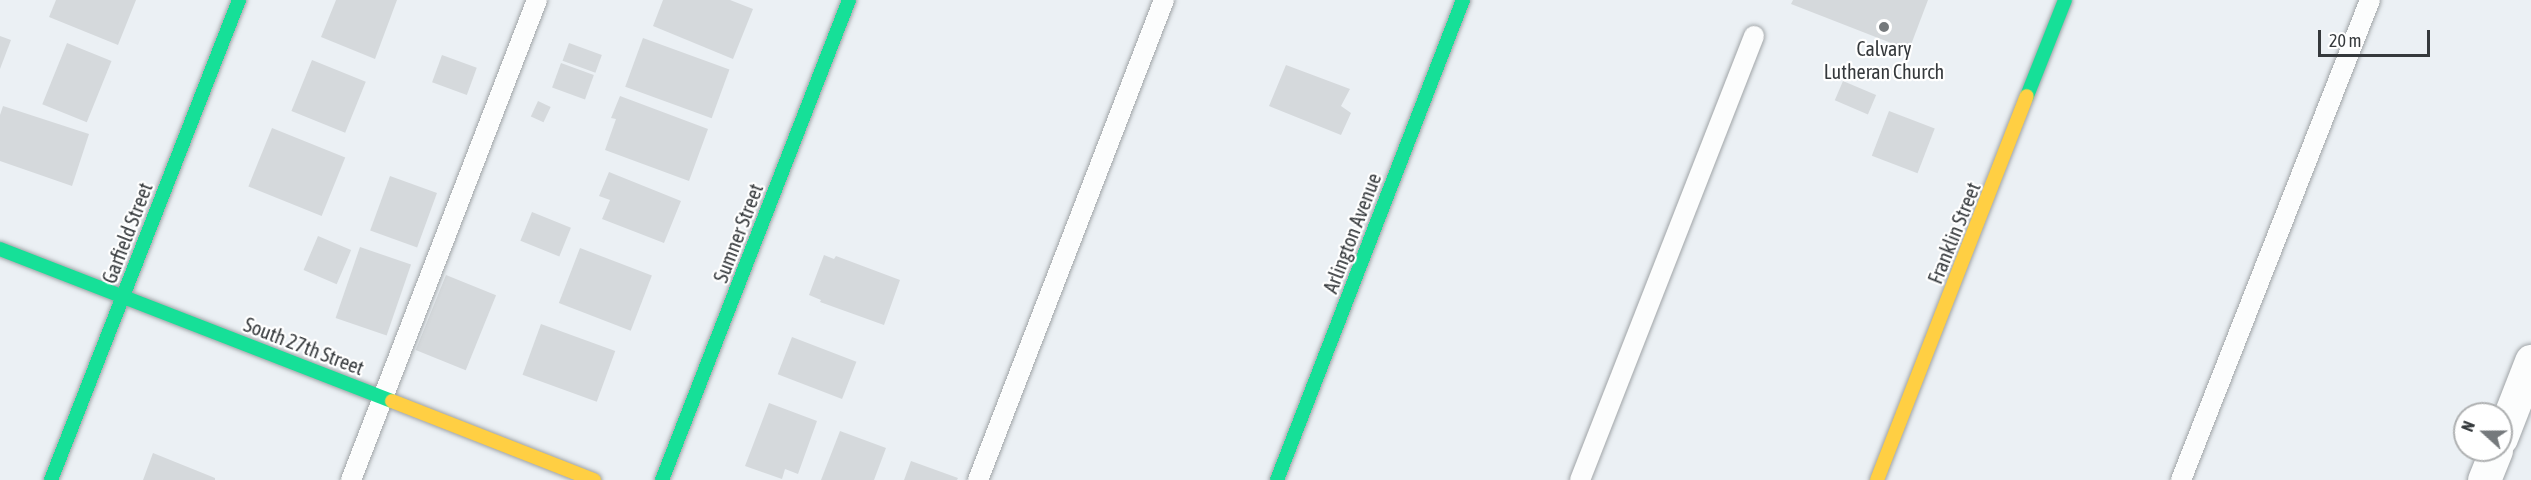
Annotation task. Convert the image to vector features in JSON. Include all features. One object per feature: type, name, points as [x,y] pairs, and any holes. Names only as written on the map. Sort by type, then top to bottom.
[{"type":"street","name":"Garfield Street","points":[[51,480],[238,0]]},
{"type":"street","name":"Sumner Street","points":[[662,480],[849,0]]},
{"type":"street","name":"Arlington Avenue","points":[[1277,480],[1463,0]]},
{"type":"street","name":"Franklin Street","points":[[1876,480],[2065,0]]},
{"type":"street","name":"South 27th Street","points":[[0,249],[594,480]]},
{"type":"street","points":[[2513,407],[2531,361]]},
{"type":"street","points":[[2484,480],[2491,462]]},
{"type":"lane","points":[[351,480],[537,0]]},
{"type":"lane","points":[[978,480],[1164,0]]},
{"type":"lane","points":[[2181,480],[2370,0]]},
{"type":"lane","points":[[1580,480],[1754,36]]},
{"type":"building","points":[[56,0],[136,0],[118,45],[49,17]]},
{"type":"building","points":[[336,0],[397,0],[375,59],[321,37]]},
{"type":"building","points":[[663,0],[730,0],[753,9],[733,59],[653,26]]},
{"type":"building","name":"Calvary Lutheran Church","points":[[1793,0],[1928,0],[1909,50],[1791,4]]},
{"type":"building","points":[[0,36],[11,40],[0,69]]},
{"type":"building","points":[[643,38],[729,69],[712,118],[625,87]]},
{"type":"building","points":[[67,43],[112,61],[87,122],[42,104]]},
{"type":"building","points":[[569,43],[602,55],[595,73],[563,61]]},
{"type":"building","points":[[442,55],[477,68],[467,95],[432,82]]},
{"type":"building","points":[[312,60],[366,82],[345,133],[291,111]]},
{"type":"building","points":[[561,63],[594,75],[585,99],[552,87]]},
{"type":"building","points":[[1286,65],[1350,89],[1341,106],[1351,113],[1341,135],[1269,106]]},
{"type":"building","points":[[1843,81],[1876,95],[1868,114],[1835,100]]},
{"type":"building","points":[[620,96],[708,129],[689,181],[605,150],[616,119],[611,118]]},
{"type":"building","points":[[538,101],[551,107],[544,122],[531,116]]},
{"type":"building","points":[[3,106],[89,134],[72,186],[0,161],[0,115]]},
{"type":"building","points":[[1889,111],[1935,129],[1918,173],[1872,156]]},
{"type":"building","points":[[272,128],[345,158],[322,216],[248,186]]},
{"type":"building","points":[[609,172],[681,201],[664,243],[602,219],[610,200],[599,196]]},
{"type":"building","points":[[390,176],[437,193],[417,248],[370,231]]},
{"type":"building","points":[[532,212],[571,228],[559,256],[520,241]]},
{"type":"building","points":[[318,236],[351,250],[337,284],[304,270]]},
{"type":"building","points":[[360,247],[411,265],[387,335],[336,318]]},
{"type":"building","points":[[580,248],[652,276],[631,331],[559,303]]},
{"type":"building","points":[[824,255],[834,259],[836,256],[900,280],[884,325],[820,302],[821,300],[809,295]]},
{"type":"building","points":[[446,275],[496,295],[466,370],[416,350]]},
{"type":"building","points":[[541,324],[615,351],[597,402],[523,375]]},
{"type":"building","points":[[792,337],[856,362],[842,399],[778,374]]},
{"type":"building","points":[[769,403],[817,421],[798,474],[785,469],[782,479],[745,466]]},
{"type":"building","points":[[840,431],[886,448],[874,480],[821,480]]},
{"type":"building","points":[[153,453],[215,478],[215,480],[143,480]]},
{"type":"building","points":[[911,461],[958,478],[957,480],[904,480]]},
{"type":"traffic: fast","points":[[51,480],[239,0]]},
{"type":"traffic: fast","points":[[662,480],[849,0]]},
{"type":"traffic: fast","points":[[1277,480],[1463,0]]},
{"type":"traffic: fast","points":[[2027,96],[2065,0]]},
{"type":"traffic: fast","points":[[0,249],[392,401]]},
{"type":"traffic: slow","points":[[1877,480],[2027,96]]},
{"type":"traffic: slow","points":[[392,401],[594,480]]},
{"type":"place","name":"Calvary Lutheran Church","points":[[1884,27]]}]
